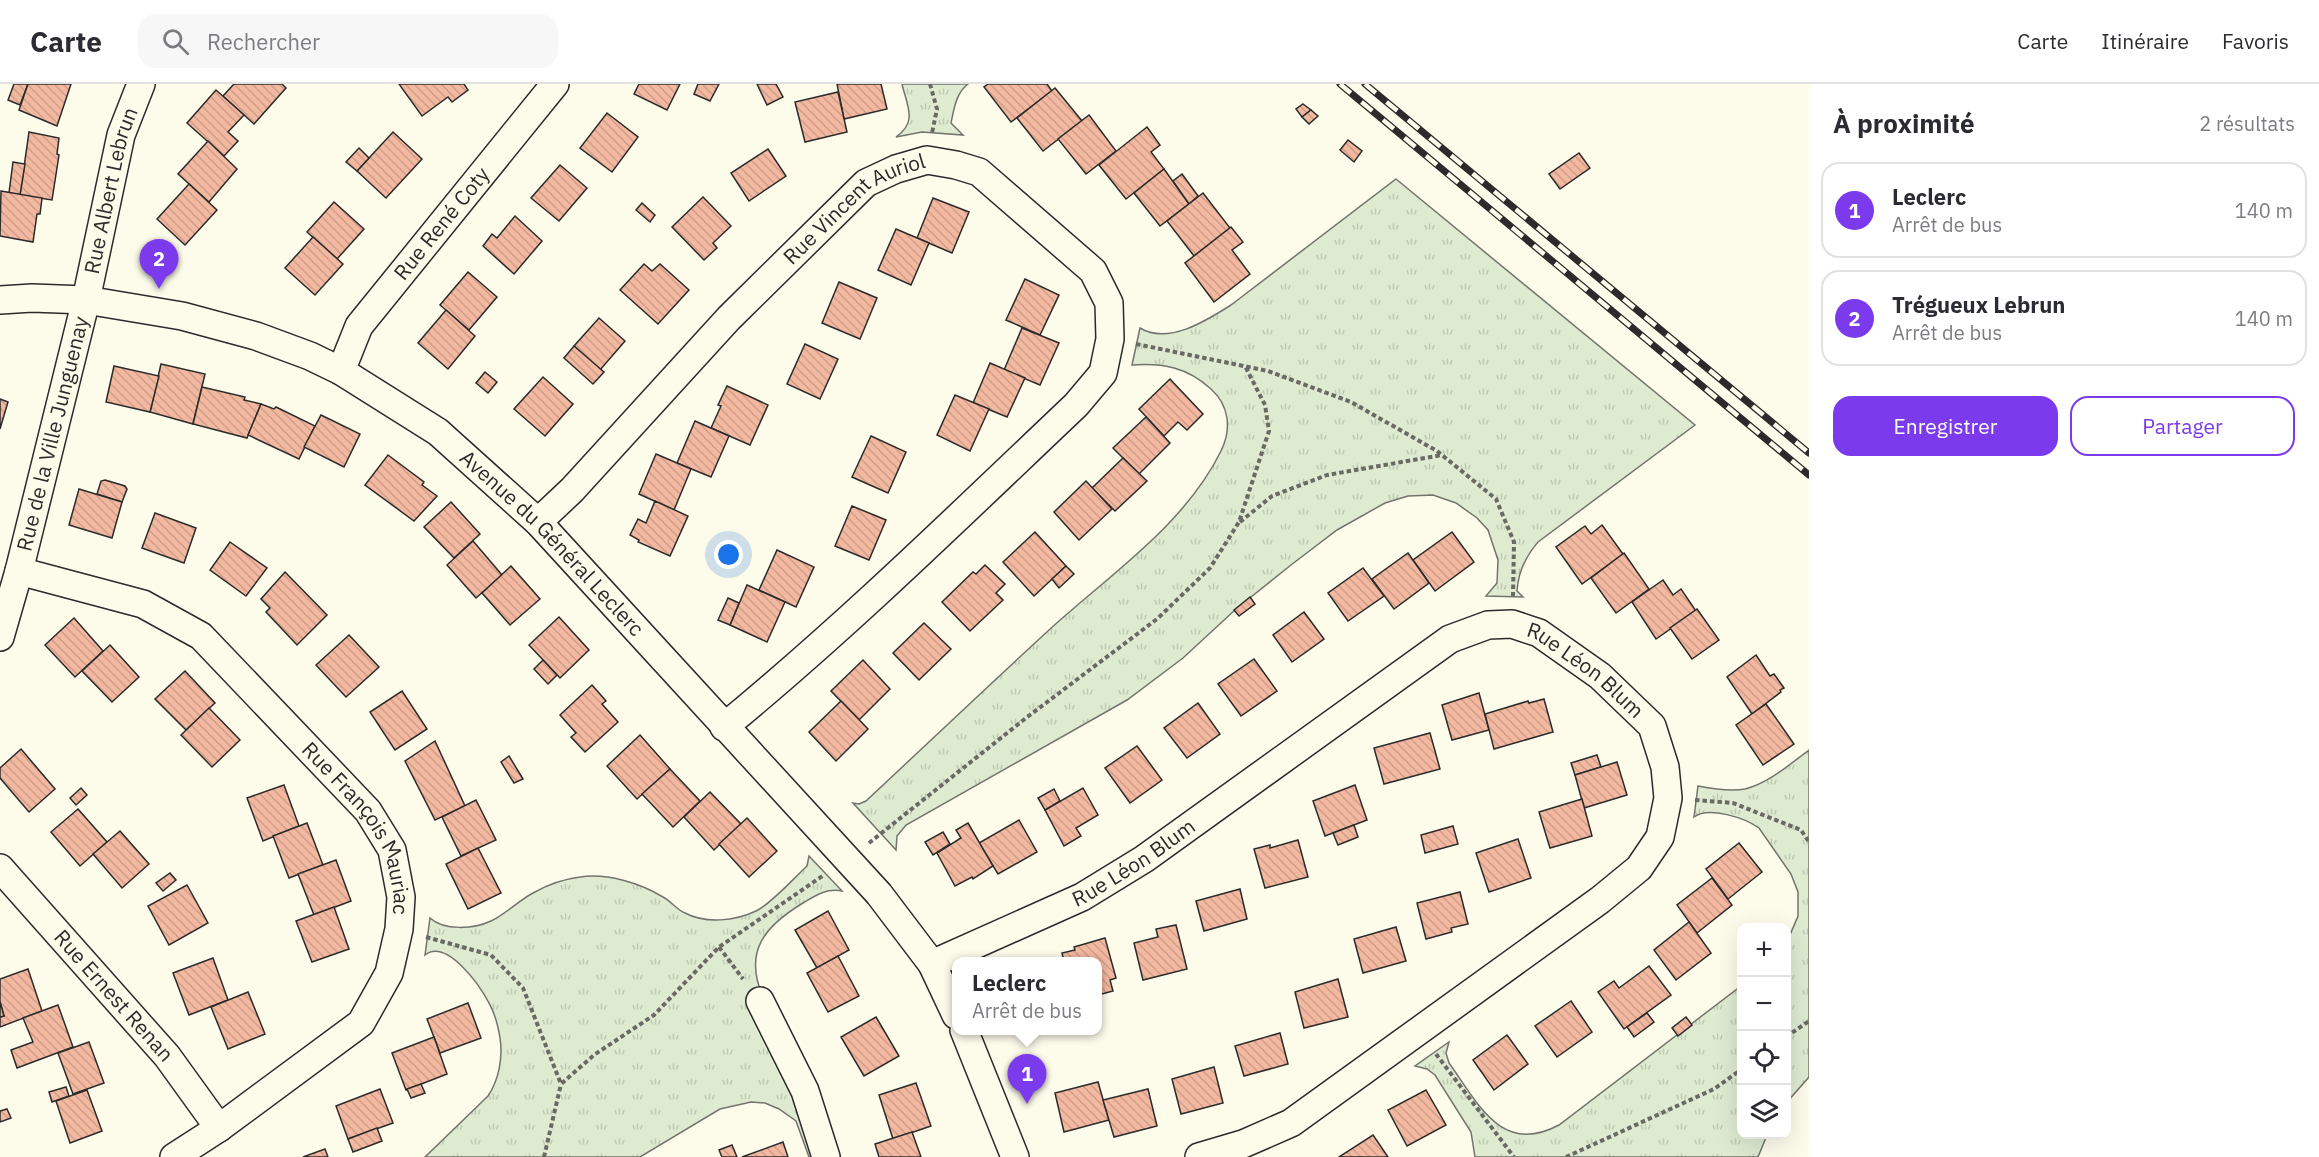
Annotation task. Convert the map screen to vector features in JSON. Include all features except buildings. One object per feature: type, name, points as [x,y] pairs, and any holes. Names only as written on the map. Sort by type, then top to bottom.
[{"type":"street","name":"Rue Albert Lebrun","points":[[86,300],[121,135],[141,84]]},
{"type":"street","name":"Rue René Coty","points":[[341,371],[358,326],[555,84]]},
{"type":"street","name":"Rue Vincent Auriol","points":[[538,522],[572,490],[729,318],[866,183],[927,160],[979,172],[1092,272],[1109,303],[1110,339],[1103,372],[1076,405],[797,666],[724,727]]},
{"type":"street","name":"Avenue du Général Leclerc","points":[[0,300],[32,298],[86,300],[182,316],[256,336],[310,356],[341,371],[438,432],[538,522],[879,894],[932,964],[952,1005]]},
{"type":"street","name":"Rue de la Ville Junguenay","points":[[0,637],[19,571],[86,300]]},
{"type":"street","name":"Rue François Mauriac","points":[[19,571],[143,604],[201,636],[368,811],[392,849],[401,897],[399,929],[389,973],[361,1023],[219,1128],[174,1157]]},
{"type":"street","name":"Rue Léon Blum","points":[[932,964],[1082,897],[1144,859],[1450,639],[1488,625],[1512,624],[1539,633],[1600,676],[1652,726],[1665,767],[1668,798],[1660,837],[1639,868],[1600,900],[1291,1123],[1243,1144],[1200,1157]]},
{"type":"street","name":"Rue Ernest Renan","points":[[0,868],[167,1056],[219,1128]]},
{"type":"street","points":[[760,1001],[805,1091],[826,1157]]},
{"type":"street","points":[[966,1035],[1015,1157]]},
{"type":"path","points":[[927,160],[937,109],[930,84]]},
{"type":"path","points":[[1110,339],[1268,371],[1351,402],[1442,455],[1496,499],[1510,531],[1514,542],[1512,624]]},
{"type":"path","points":[[544,1157],[561,1084],[594,1054],[654,1015],[719,947],[848,860],[1026,718],[1157,619],[1210,568],[1239,522],[1269,431],[1265,405],[1245,366]]},
{"type":"path","points":[[1239,522],[1272,496],[1327,475],[1442,455]]},
{"type":"path","points":[[1668,798],[1732,803],[1801,830],[1809,842]]},
{"type":"path","points":[[399,929],[490,956],[523,988],[561,1084]]},
{"type":"path","points":[[719,947],[760,1001]]},
{"type":"path","points":[[1791,1034],[1809,1021]]},
{"type":"path","points":[[1419,1031],[1514,1157]]},
{"type":"path","points":[[1566,1157],[1714,1089],[1737,1073]]},
{"type":"green space","points":[[902,84],[968,84],[958,97],[951,123],[963,135],[922,132],[896,137],[903,131],[909,119]]},
{"type":"green space","points":[[1396,179],[1695,425],[1538,542],[1526,559],[1519,577],[1517,591],[1523,597],[1486,596],[1497,583],[1498,560],[1488,530],[1477,518],[1456,503],[1433,495],[1408,496],[1385,503],[1337,530],[1291,565],[1236,609],[1183,658],[1127,700],[906,825],[897,836],[896,850],[853,803],[859,804],[866,801],[1049,630],[1144,548],[1187,503],[1221,451],[1227,434],[1227,418],[1222,402],[1211,389],[1184,371],[1164,366],[1132,365],[1140,328],[1151,333],[1163,334],[1187,329],[1210,318],[1231,305]]},
{"type":"green space","points":[[1809,750],[1809,1077],[1791,1097],[1791,933],[1798,916],[1798,892],[1791,874],[1759,828],[1736,817],[1717,813],[1694,817],[1698,786],[1716,789],[1745,789],[1779,772]]},
{"type":"green space","points":[[809,856],[842,891],[831,890],[817,895],[778,921],[761,941],[755,966],[757,981],[763,997],[837,1157],[809,1157],[796,1121],[779,1109],[765,1103],[751,1102],[720,1109],[640,1157],[425,1157],[488,1096],[497,1076],[501,1053],[493,1011],[471,976],[453,958],[443,953],[434,951],[425,955],[430,918],[451,927],[484,924],[544,887],[568,879],[601,876],[644,887],[666,899],[682,912],[702,919],[730,919],[756,911],[768,903],[807,866]]},
{"type":"green space","points":[[1737,989],[1737,1139],[1765,1139],[1758,1157],[1475,1157],[1471,1132],[1435,1075],[1427,1069],[1415,1066],[1449,1042],[1446,1053],[1449,1063],[1470,1094],[1493,1121],[1506,1130],[1521,1134],[1539,1133],[1559,1125]]},
{"type":"railway","points":[[1340,84],[1809,475]]},
{"type":"railway","points":[[1365,84],[1809,453]]},
{"type":"place","name":"Trégueux Lebrun","points":[[159,289]]},
{"type":"place","name":"Leclerc","points":[[1027,1104]]}]
